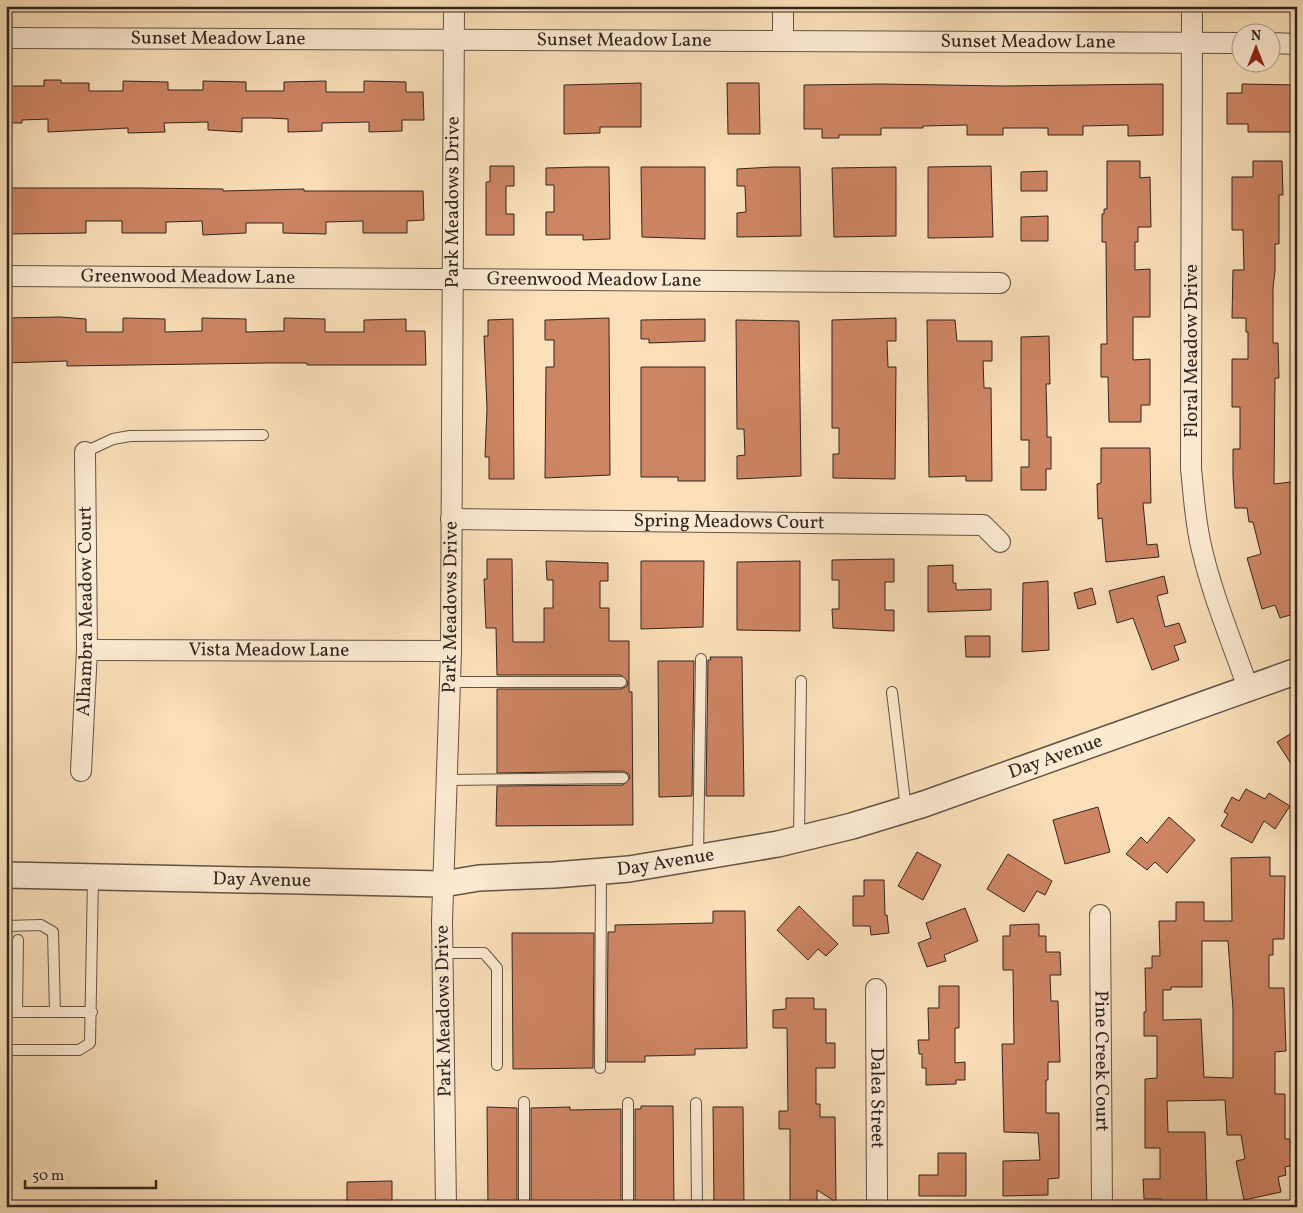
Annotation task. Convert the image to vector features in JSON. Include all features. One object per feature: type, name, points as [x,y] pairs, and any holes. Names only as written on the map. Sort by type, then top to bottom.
[{"type":"street","name":"Park Meadows Drive","points":[[446,1207],[442,953],[451,651],[451,279],[454,6]]},
{"type":"street","points":[[783,6],[783,40]]},
{"type":"street","name":"Floral Meadow Drive","points":[[1192,6],[1191,470],[1201,549],[1248,688]]},
{"type":"street","name":"Sunset Meadow Lane","points":[[6,38],[1230,43]]},
{"type":"street","points":[[1280,44],[1297,44]]},
{"type":"street","name":"Greenwood Meadow Lane","points":[[6,276],[1000,283]]},
{"type":"street","name":"Alhambra Meadow Court","points":[[81,772],[88,650],[85,452]]},
{"type":"street","name":"Spring Meadows Court","points":[[451,519],[983,525],[1000,542]]},
{"type":"street","name":"Vista Meadow Lane","points":[[88,650],[451,651]]},
{"type":"street","name":"Day Avenue","points":[[6,875],[443,884],[479,878],[629,869],[799,839],[906,810],[1297,671]]},
{"type":"street","name":"Pine Creek Court","points":[[1100,915],[1102,1207]]},
{"type":"street","name":"Dalea Street","points":[[876,989],[877,1207]]},
{"type":"lane","points":[[85,452],[113,439],[130,436],[264,435]]},
{"type":"lane","points":[[698,857],[701,658]]},
{"type":"lane","points":[[799,839],[801,681]]},
{"type":"lane","points":[[450,682],[621,682]]},
{"type":"lane","points":[[892,692],[906,810]]},
{"type":"lane","points":[[447,780],[623,778]]},
{"type":"lane","points":[[600,1068],[601,871]]},
{"type":"lane","points":[[6,1050],[79,1050],[90,1043],[93,877]]},
{"type":"lane","points":[[6,926],[41,925],[53,932],[55,1012]]},
{"type":"lane","points":[[17,1012],[18,940]]},
{"type":"lane","points":[[442,953],[484,953],[498,968],[496,1065]]},
{"type":"lane","points":[[6,1012],[92,1012]]},
{"type":"lane","points":[[524,1102],[524,1207]]},
{"type":"lane","points":[[628,1103],[628,1207]]},
{"type":"lane","points":[[696,1103],[698,1207]]},
{"type":"building","points":[[44,80],[61,80],[61,83],[89,83],[89,91],[123,91],[123,81],[168,82],[168,90],[203,90],[203,81],[246,82],[246,91],[284,91],[284,82],[326,81],[326,92],[364,92],[364,81],[406,82],[406,92],[423,92],[424,120],[402,120],[402,131],[369,132],[369,122],[322,123],[322,131],[288,132],[288,119],[270,118],[242,118],[242,132],[208,130],[208,122],[164,123],[165,132],[128,133],[128,128],[48,132],[48,119],[22,120],[22,123],[6,123],[6,86],[44,86]]},
{"type":"building","points":[[641,83],[641,127],[600,127],[600,133],[564,134],[564,85]]},
{"type":"building","points":[[727,83],[759,83],[760,134],[728,134]]},
{"type":"building","points":[[1163,84],[1163,135],[1128,136],[1128,125],[1083,126],[1083,135],[1048,135],[1048,128],[1003,128],[1003,135],[967,135],[967,125],[881,128],[881,135],[839,135],[839,138],[822,138],[822,129],[804,129],[804,85],[1003,86]]},
{"type":"building","points":[[1242,84],[1297,85],[1297,132],[1248,132],[1248,124],[1227,124],[1227,93],[1242,93]]},
{"type":"building","points":[[1107,161],[1140,161],[1140,178],[1150,177],[1151,227],[1138,227],[1138,242],[1135,242],[1135,270],[1150,269],[1150,317],[1133,317],[1133,360],[1150,359],[1150,405],[1141,405],[1141,422],[1109,422],[1108,377],[1101,377],[1101,344],[1107,344],[1106,242],[1102,242],[1102,214],[1104,214],[1104,209],[1107,209]]},
{"type":"building","points":[[1253,161],[1282,161],[1283,195],[1279,195],[1279,244],[1275,244],[1273,288],[1273,343],[1278,343],[1279,378],[1275,378],[1274,484],[1291,482],[1297,530],[1297,613],[1280,618],[1275,605],[1262,609],[1247,558],[1261,554],[1253,522],[1249,522],[1247,508],[1235,508],[1233,477],[1233,449],[1240,449],[1240,407],[1232,407],[1232,359],[1248,359],[1248,332],[1246,332],[1246,318],[1232,318],[1233,270],[1244,270],[1243,230],[1232,230],[1232,177],[1253,177]]},
{"type":"building","points":[[490,166],[514,166],[514,186],[506,186],[506,214],[514,214],[514,235],[486,235],[486,182],[490,182]]},
{"type":"building","points":[[991,166],[993,237],[928,238],[928,167]]},
{"type":"building","points":[[609,167],[610,239],[583,240],[583,235],[546,235],[546,212],[554,212],[554,185],[546,185],[546,168]]},
{"type":"building","points":[[641,167],[705,167],[705,239],[642,237]]},
{"type":"building","points":[[800,167],[801,236],[737,237],[737,213],[746,212],[745,186],[737,186],[737,169]]},
{"type":"building","points":[[896,167],[896,236],[834,237],[832,168]]},
{"type":"building","points":[[1047,171],[1047,191],[1021,191],[1021,172]]},
{"type":"building","points":[[6,188],[423,191],[424,220],[407,221],[407,233],[363,233],[363,221],[326,222],[326,234],[283,233],[283,223],[246,223],[246,233],[203,235],[202,221],[166,222],[166,233],[122,233],[122,221],[86,221],[86,233],[6,234]]},
{"type":"building","points":[[1048,216],[1048,241],[1021,241],[1021,217]]},
{"type":"building","points":[[60,317],[86,319],[86,332],[123,332],[123,318],[165,319],[165,332],[202,331],[202,318],[246,319],[246,332],[284,331],[284,318],[325,319],[325,332],[364,332],[364,320],[406,319],[406,331],[425,331],[426,365],[267,363],[67,366],[67,361],[6,363],[6,318]]},
{"type":"building","points":[[609,318],[610,475],[545,478],[546,367],[554,367],[554,340],[545,340],[545,320]]},
{"type":"building","points":[[896,318],[896,341],[887,341],[888,367],[896,367],[895,479],[833,478],[833,454],[839,454],[839,428],[832,428],[832,320]]},
{"type":"building","points":[[513,319],[514,479],[489,479],[489,457],[485,457],[487,409],[484,336],[488,336],[488,320]]},
{"type":"building","points":[[705,319],[705,341],[649,343],[649,339],[641,339],[641,320]]},
{"type":"building","points":[[736,320],[799,321],[801,476],[737,479],[737,456],[745,455],[744,429],[737,429]]},
{"type":"building","points":[[927,320],[955,320],[957,341],[992,341],[992,361],[983,361],[984,388],[991,388],[992,481],[966,481],[966,476],[929,477]]},
{"type":"building","points":[[1049,336],[1050,384],[1046,384],[1047,437],[1051,437],[1051,469],[1046,469],[1046,490],[1021,490],[1021,467],[1029,467],[1029,440],[1021,440],[1021,337]]},
{"type":"building","points":[[641,367],[705,367],[705,481],[678,481],[678,477],[641,477]]},
{"type":"building","points":[[1101,448],[1150,448],[1151,503],[1143,503],[1147,545],[1157,544],[1159,557],[1106,562],[1102,518],[1098,519],[1097,484],[1101,483]]},
{"type":"building","points":[[487,559],[512,559],[513,642],[544,642],[544,608],[553,608],[553,580],[547,580],[546,561],[608,563],[608,581],[600,581],[600,608],[609,608],[609,641],[629,641],[629,692],[632,692],[633,825],[496,826],[497,786],[623,785],[630,778],[629,774],[623,771],[497,773],[497,689],[621,689],[627,686],[628,682],[621,675],[497,675],[496,628],[486,628],[484,579],[487,579]]},
{"type":"building","points":[[894,559],[894,582],[885,582],[885,610],[894,610],[894,631],[833,628],[832,609],[839,609],[839,580],[832,580],[832,560]]},
{"type":"building","points":[[641,561],[704,561],[703,627],[641,629]]},
{"type":"building","points":[[800,561],[800,631],[737,630],[737,562]]},
{"type":"building","points":[[953,565],[953,583],[956,583],[956,590],[991,589],[991,610],[928,612],[928,566]]},
{"type":"building","points":[[1164,576],[1168,593],[1157,596],[1165,627],[1179,623],[1186,642],[1174,646],[1179,660],[1152,670],[1133,618],[1117,623],[1109,591]]},
{"type":"building","points":[[1048,581],[1049,650],[1022,652],[1023,583]]},
{"type":"building","points":[[1092,588],[1096,604],[1078,609],[1074,593]]},
{"type":"building","points":[[965,636],[990,636],[990,657],[966,657]]},
{"type":"building","points":[[710,657],[742,657],[744,796],[706,796],[708,660],[711,660]]},
{"type":"building","points":[[658,661],[694,661],[692,796],[659,797]]},
{"type":"building","points":[[1297,730],[1297,773],[1277,742]]},
{"type":"building","points":[[1246,789],[1265,799],[1269,793],[1290,806],[1275,829],[1264,821],[1252,843],[1221,826],[1228,814],[1224,812],[1232,797],[1239,801]]},
{"type":"building","points":[[1098,807],[1110,852],[1065,864],[1053,820]]},
{"type":"building","points":[[1169,817],[1195,840],[1167,873],[1155,862],[1147,870],[1126,854],[1141,837],[1147,843]]},
{"type":"building","points":[[917,852],[941,865],[923,900],[898,886]]},
{"type":"building","points":[[1008,854],[1052,881],[1045,895],[1037,891],[1024,912],[987,889]]},
{"type":"building","points":[[1270,857],[1270,876],[1285,876],[1284,939],[1273,939],[1273,955],[1269,955],[1269,988],[1284,988],[1286,1051],[1275,1052],[1275,1094],[1285,1094],[1285,1139],[1290,1139],[1294,1165],[1285,1167],[1286,1175],[1278,1177],[1281,1192],[1244,1200],[1236,1161],[1245,1159],[1241,1135],[1227,1135],[1225,1100],[1167,1101],[1168,1132],[1205,1132],[1207,1207],[1162,1207],[1162,1199],[1144,1199],[1143,1179],[1160,1179],[1160,1148],[1145,1148],[1145,1079],[1157,1078],[1157,1036],[1144,1036],[1144,1012],[1146,1012],[1145,968],[1152,968],[1152,956],[1160,956],[1159,921],[1176,921],[1176,902],[1204,902],[1204,921],[1232,921],[1231,858]],"holes":[[[1202,941],[1228,941],[1233,1009],[1233,1078],[1204,1077],[1201,1019],[1163,1020],[1163,990],[1171,990],[1171,987],[1202,987]]]},
{"type":"building","points":[[864,880],[884,880],[885,915],[887,915],[889,933],[871,935],[870,926],[853,926],[853,896],[864,896]]},
{"type":"building","points":[[799,906],[838,944],[826,956],[818,949],[808,960],[777,930]]},
{"type":"building","points":[[965,908],[978,941],[944,955],[946,961],[927,967],[918,943],[931,938],[926,923]]},
{"type":"building","points":[[713,911],[745,911],[747,1048],[695,1049],[695,1055],[645,1056],[645,1062],[607,1062],[608,932],[615,932],[615,925],[713,923]]},
{"type":"building","points":[[1039,924],[1039,936],[1046,936],[1046,952],[1060,952],[1061,975],[1050,975],[1051,1001],[1058,1001],[1060,1062],[1048,1062],[1048,1080],[1046,1080],[1046,1113],[1059,1113],[1059,1178],[1048,1179],[1048,1195],[1003,1196],[1003,1161],[1040,1160],[1038,1133],[1004,1132],[1002,1044],[1014,1044],[1013,970],[1003,970],[1003,936],[1010,936],[1010,925]]},
{"type":"building","points":[[512,933],[594,933],[593,1068],[513,1069]]},
{"type":"building","points":[[939,986],[959,986],[959,1028],[955,1028],[955,1063],[965,1062],[965,1080],[956,1080],[956,1084],[926,1085],[926,1068],[922,1068],[922,1054],[919,1054],[918,1040],[929,1040],[928,1008],[939,1008]]},
{"type":"building","points":[[786,998],[814,998],[814,1009],[826,1009],[826,1043],[835,1043],[835,1068],[816,1068],[816,1104],[820,1104],[820,1117],[835,1117],[836,1202],[817,1190],[817,1202],[790,1202],[790,1129],[779,1129],[779,1111],[788,1111],[787,1028],[773,1028],[773,1010],[786,1009]]},
{"type":"building","points":[[641,1106],[673,1106],[674,1207],[635,1207],[635,1109],[641,1109]]},
{"type":"building","points":[[487,1107],[517,1108],[517,1207],[488,1207]]},
{"type":"building","points":[[570,1107],[570,1110],[621,1109],[621,1207],[531,1207],[531,1108]]},
{"type":"building","points":[[713,1107],[743,1107],[744,1207],[714,1207]]},
{"type":"building","points":[[938,1153],[966,1153],[966,1196],[919,1196],[919,1175],[938,1175]]},
{"type":"building","points":[[392,1181],[392,1207],[347,1207],[347,1182]]}]
